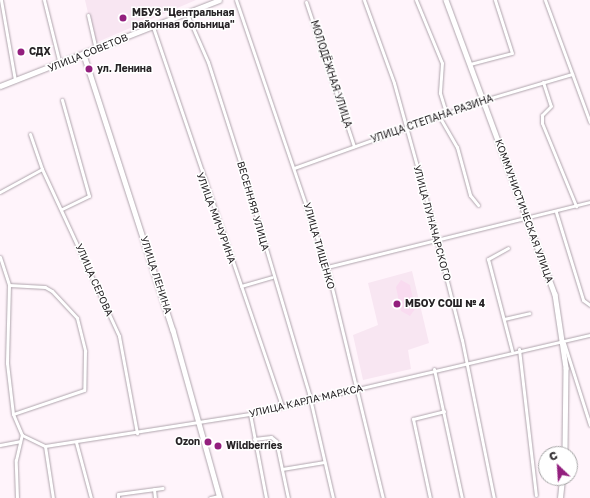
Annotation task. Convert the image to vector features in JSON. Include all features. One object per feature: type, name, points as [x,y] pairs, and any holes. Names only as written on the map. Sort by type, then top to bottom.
[{"type":"main road","name":"УЛИЦА СОВЕТОВ","points":[[0,86],[15,82],[84,55],[218,0]]},
{"type":"main road","name":"КОММУНИСТИЧЕСКАЯ УЛИЦА","points":[[446,0],[555,294],[563,341]]},
{"type":"main road","name":"УЛИЦА ЛЕНИНА","points":[[84,55],[200,424],[219,497]]},
{"type":"main road","points":[[563,341],[568,398],[565,446]]},
{"type":"main road","points":[[560,498],[561,486]]},
{"type":"street","points":[[1,0],[15,82]]},
{"type":"street","points":[[44,0],[60,64]]},
{"type":"street","name":"УЛИЦА ТИЩЕНКО","points":[[236,0],[327,267],[355,390],[383,498]]},
{"type":"street","name":"УЛИЦА ЛУНАЧАРСКОГО","points":[[364,0],[406,127],[437,240],[466,362],[494,498]]},
{"type":"street","points":[[416,0],[442,63],[440,93],[446,113]]},
{"type":"street","points":[[470,64],[512,53],[495,0]]},
{"type":"street","points":[[545,0],[590,122]]},
{"type":"street","name":"МОЛОДЁЖНАЯ УЛИЦА","points":[[306,2],[354,146]]},
{"type":"street","points":[[88,14],[96,50]]},
{"type":"street","name":"ВЕСЕННЯЯ УЛИЦА","points":[[187,14],[221,100],[272,277],[309,394],[308,402],[332,498]]},
{"type":"street","name":"УЛИЦА МИЧУРИНА","points":[[153,27],[282,407]]},
{"type":"street","name":"УЛИЦА СТЕПАНА РАЗИНА","points":[[294,168],[484,100],[572,74]]},
{"type":"street","points":[[543,82],[551,106],[542,115],[542,124],[576,206]]},
{"type":"street","points":[[62,100],[89,196],[62,209]]},
{"type":"street","points":[[439,116],[457,147],[470,195],[478,205]]},
{"type":"street","name":"УЛИЦА СЕРОВА","points":[[30,134],[42,168],[119,336],[137,432]]},
{"type":"street","points":[[0,192],[42,168]]},
{"type":"street","points":[[327,267],[437,240],[528,220],[590,202]]},
{"type":"street","points":[[556,212],[583,300],[590,305]]},
{"type":"street","points":[[508,248],[488,259],[512,351]]},
{"type":"street","points":[[0,257],[9,285],[7,363],[13,414],[22,435],[45,446],[53,498]]},
{"type":"street","points":[[241,286],[272,277]]},
{"type":"street","points":[[9,285],[45,287],[52,291],[77,318],[85,351],[84,390],[13,414]]},
{"type":"street","points":[[504,318],[528,313]]},
{"type":"street","name":"УЛИЦА КАРЛА МАРКСА","points":[[45,446],[200,424],[250,414],[308,402],[434,369],[590,335]]},
{"type":"street","name":"КОММУНИСТИЧЕСКАЯ УЛИЦА","points":[[563,341],[590,425]]},
{"type":"street","points":[[519,350],[536,495]]},
{"type":"street","points":[[434,369],[462,498]]},
{"type":"street","points":[[430,498],[414,419],[444,411]]},
{"type":"street","points":[[250,414],[266,498]]},
{"type":"street","points":[[17,498],[16,460],[22,435]]},
{"type":"street","points":[[254,439],[274,438],[288,498]]},
{"type":"street","points":[[0,445],[20,441]]},
{"type":"street","points":[[76,442],[91,498]]},
{"type":"street","points":[[282,469],[324,462]]},
{"type":"street","points":[[118,496],[163,488]]},
{"type":"street","points":[[154,489],[155,498]]},
{"type":"street","points":[[210,498],[219,497]]},
{"type":"shaded area","name":"МБУЗ \"Центральная районная больница\"","points":[[85,0],[196,0],[95,43]]},
{"type":"shaded area","name":"МБОУ СОШ № 4","points":[[412,271],[429,343],[408,350],[411,369],[363,380],[353,335],[378,325],[368,283]]},
{"type":"shaded area","points":[[401,280],[410,285],[415,309],[410,316],[401,311],[396,287]]},
{"type":"place","name":"МБУЗ \"Центральная районная больница\"","points":[[123,18]]},
{"type":"place","name":"СДХ","points":[[21,52]]},
{"type":"place","name":"ул. Ленина","points":[[89,69]]},
{"type":"place","name":"МБОУ СОШ № 4","points":[[397,304]]},
{"type":"place","name":"Ozon","points":[[208,442]]},
{"type":"place","name":"Wildberries","points":[[218,446]]}]
